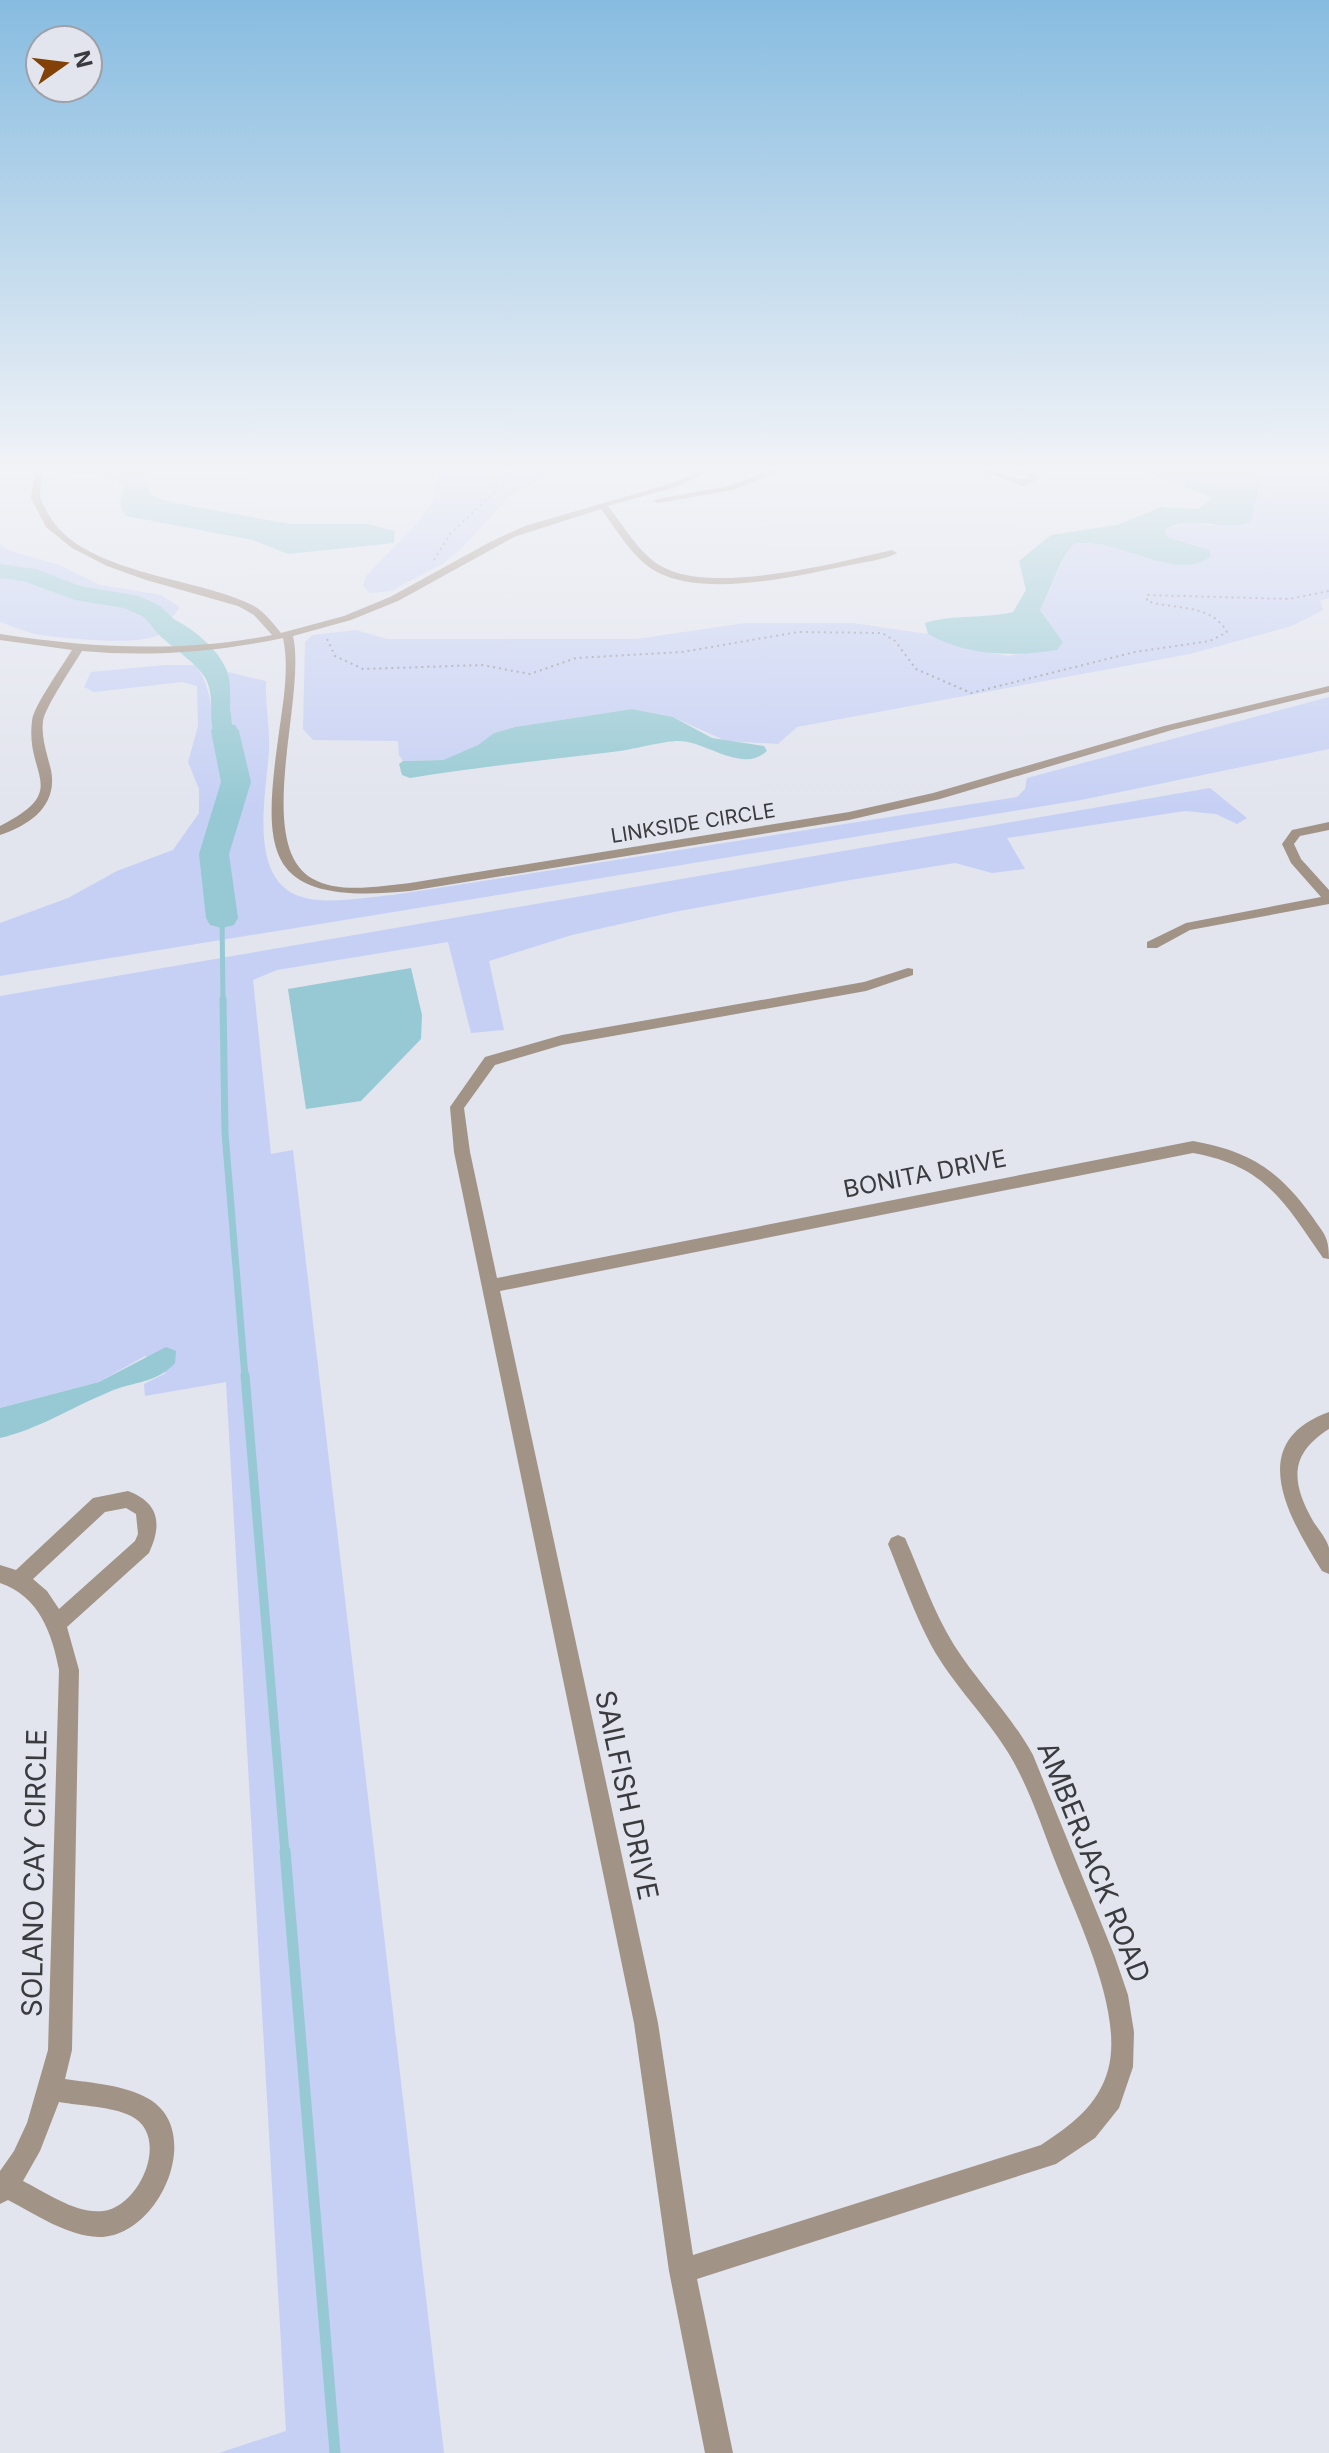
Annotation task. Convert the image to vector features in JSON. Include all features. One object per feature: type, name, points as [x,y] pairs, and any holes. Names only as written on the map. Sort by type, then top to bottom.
[{"type":"street","points":[[135,580],[242,603],[283,635]]},
{"type":"street","points":[[0,637],[77,650],[168,650],[220,646],[283,635],[340,619],[396,598],[428,580]]},
{"type":"street","name":"LINKSIDE CIRCLE","points":[[283,635],[291,650],[288,720],[277,788],[282,848],[288,866],[304,880],[329,888],[356,890],[410,887],[849,816],[961,790],[1153,732],[1329,689]]},
{"type":"street","points":[[0,831],[31,813],[47,793],[49,781],[37,719],[77,650]]},
{"type":"street","points":[[1329,826],[1302,831],[1290,838],[1290,853],[1329,899]]},
{"type":"street","points":[[1152,945],[1186,927],[1329,899]]},
{"type":"street","name":"SAILFISH DRIVE","points":[[719,2453],[682,2271],[646,2023],[462,1152],[457,1107],[490,1061],[562,1040],[866,986],[908,972]]},
{"type":"street","name":"BONITA DRIVE","points":[[490,1286],[1193,1147],[1230,1154],[1265,1171],[1282,1188],[1329,1253]]},
{"type":"street","points":[[1329,1420],[1295,1444],[1287,1470],[1296,1510],[1329,1565]]},
{"type":"street","points":[[9,1578],[100,1504],[128,1499],[145,1510],[147,1534],[142,1547],[57,1623]]},
{"type":"street","name":"AMBERJACK ROAD","points":[[682,2271],[1047,2155],[1076,2141],[1099,2119],[1116,2090],[1124,2050],[1122,2017],[1115,1986],[1058,1842],[1019,1750],[940,1641],[898,1544]]},
{"type":"street","name":"SOLANO CAY CIRCLE","points":[[2,2188],[35,2133],[60,2050],[69,1670],[57,1623],[45,1601],[9,1578]]},
{"type":"street","points":[[2,2188],[85,2221],[104,2224],[138,2209],[152,2191],[160,2146],[157,2122],[141,2108],[51,2088]]},
{"type":"path","points":[[340,619],[327,637],[331,651],[363,669],[459,664],[530,674],[576,658],[682,652],[798,632],[882,633],[895,641],[916,669],[971,693],[1135,652],[1197,644],[1227,632],[1222,619],[1215,615],[1164,607],[1147,601],[1147,595],[1289,599],[1329,591]]},
{"type":"shaded area","points":[[0,580],[91,580],[100,585],[161,595],[180,607],[173,617],[162,613],[152,627],[160,634],[136,640],[35,634],[0,622]]},
{"type":"shaded area","points":[[365,580],[411,580],[391,591],[370,593],[363,586]]},
{"type":"shaded area","points":[[1024,580],[1053,580],[1040,610],[1063,642],[1057,650],[1024,654],[974,651],[928,634],[925,623],[936,620],[1013,612],[1026,590]]},
{"type":"shaded area","points":[[1053,580],[1329,580],[1329,598],[1320,601],[1323,610],[1292,626],[1190,654],[797,727],[778,744],[726,741],[673,717],[632,709],[515,727],[494,733],[478,745],[443,760],[403,761],[399,755],[398,741],[313,740],[303,729],[305,642],[312,635],[356,630],[387,639],[636,639],[745,623],[853,623],[928,634],[968,649],[1009,656],[1063,642],[1040,610]]},
{"type":"shaded area","points":[[151,611],[184,625],[206,641],[227,671],[230,710],[243,776],[236,782],[229,780],[215,739],[207,682],[198,668],[152,626],[147,618]]},
{"type":"shaded area","points":[[195,665],[209,694],[219,745],[238,747],[231,717],[228,672],[266,681],[269,740],[264,807],[265,849],[270,868],[280,883],[294,894],[317,900],[393,895],[1017,797],[1025,789],[1027,778],[1329,697],[1329,749],[1081,800],[0,976],[0,923],[68,898],[117,871],[173,850],[199,813],[199,789],[188,762],[198,726],[197,686],[182,682],[94,692],[84,687],[91,672]]},
{"type":"shaded area","points":[[632,709],[673,717],[712,738],[764,746],[767,751],[757,757],[735,758],[690,742],[672,741],[620,751],[410,778],[402,775],[399,764],[403,761],[443,760],[478,745],[494,733],[515,727]]},
{"type":"shaded area","points":[[1210,788],[1247,818],[1237,824],[1216,814],[1185,811],[1007,838],[1025,869],[992,873],[955,863],[844,881],[674,912],[572,935],[489,961],[504,1030],[471,1033],[448,942],[277,970],[253,980],[271,1154],[293,1150],[444,2453],[219,2453],[286,2431],[226,1382],[145,1396],[144,1384],[166,1373],[145,1356],[99,1382],[0,1408],[0,996]]},
{"type":"shaded area","points":[[411,968],[422,1015],[421,1039],[361,1101],[306,1109],[288,989]]},
{"type":"shaded area","points":[[166,1347],[176,1351],[175,1363],[160,1375],[118,1388],[42,1423],[0,1438],[0,1408],[99,1382]]},
{"type":"waterway","points":[[43,580],[75,593],[130,601],[151,611],[192,648]]},
{"type":"waterway","points":[[222,918],[214,854],[236,782],[225,731]]},
{"type":"waterway","points":[[222,918],[223,1001]]},
{"type":"waterway","points":[[223,999],[225,1133],[245,1377]]},
{"type":"waterway","points":[[245,1375],[285,1853]]},
{"type":"waterway","points":[[285,1851],[335,2453]]}]
